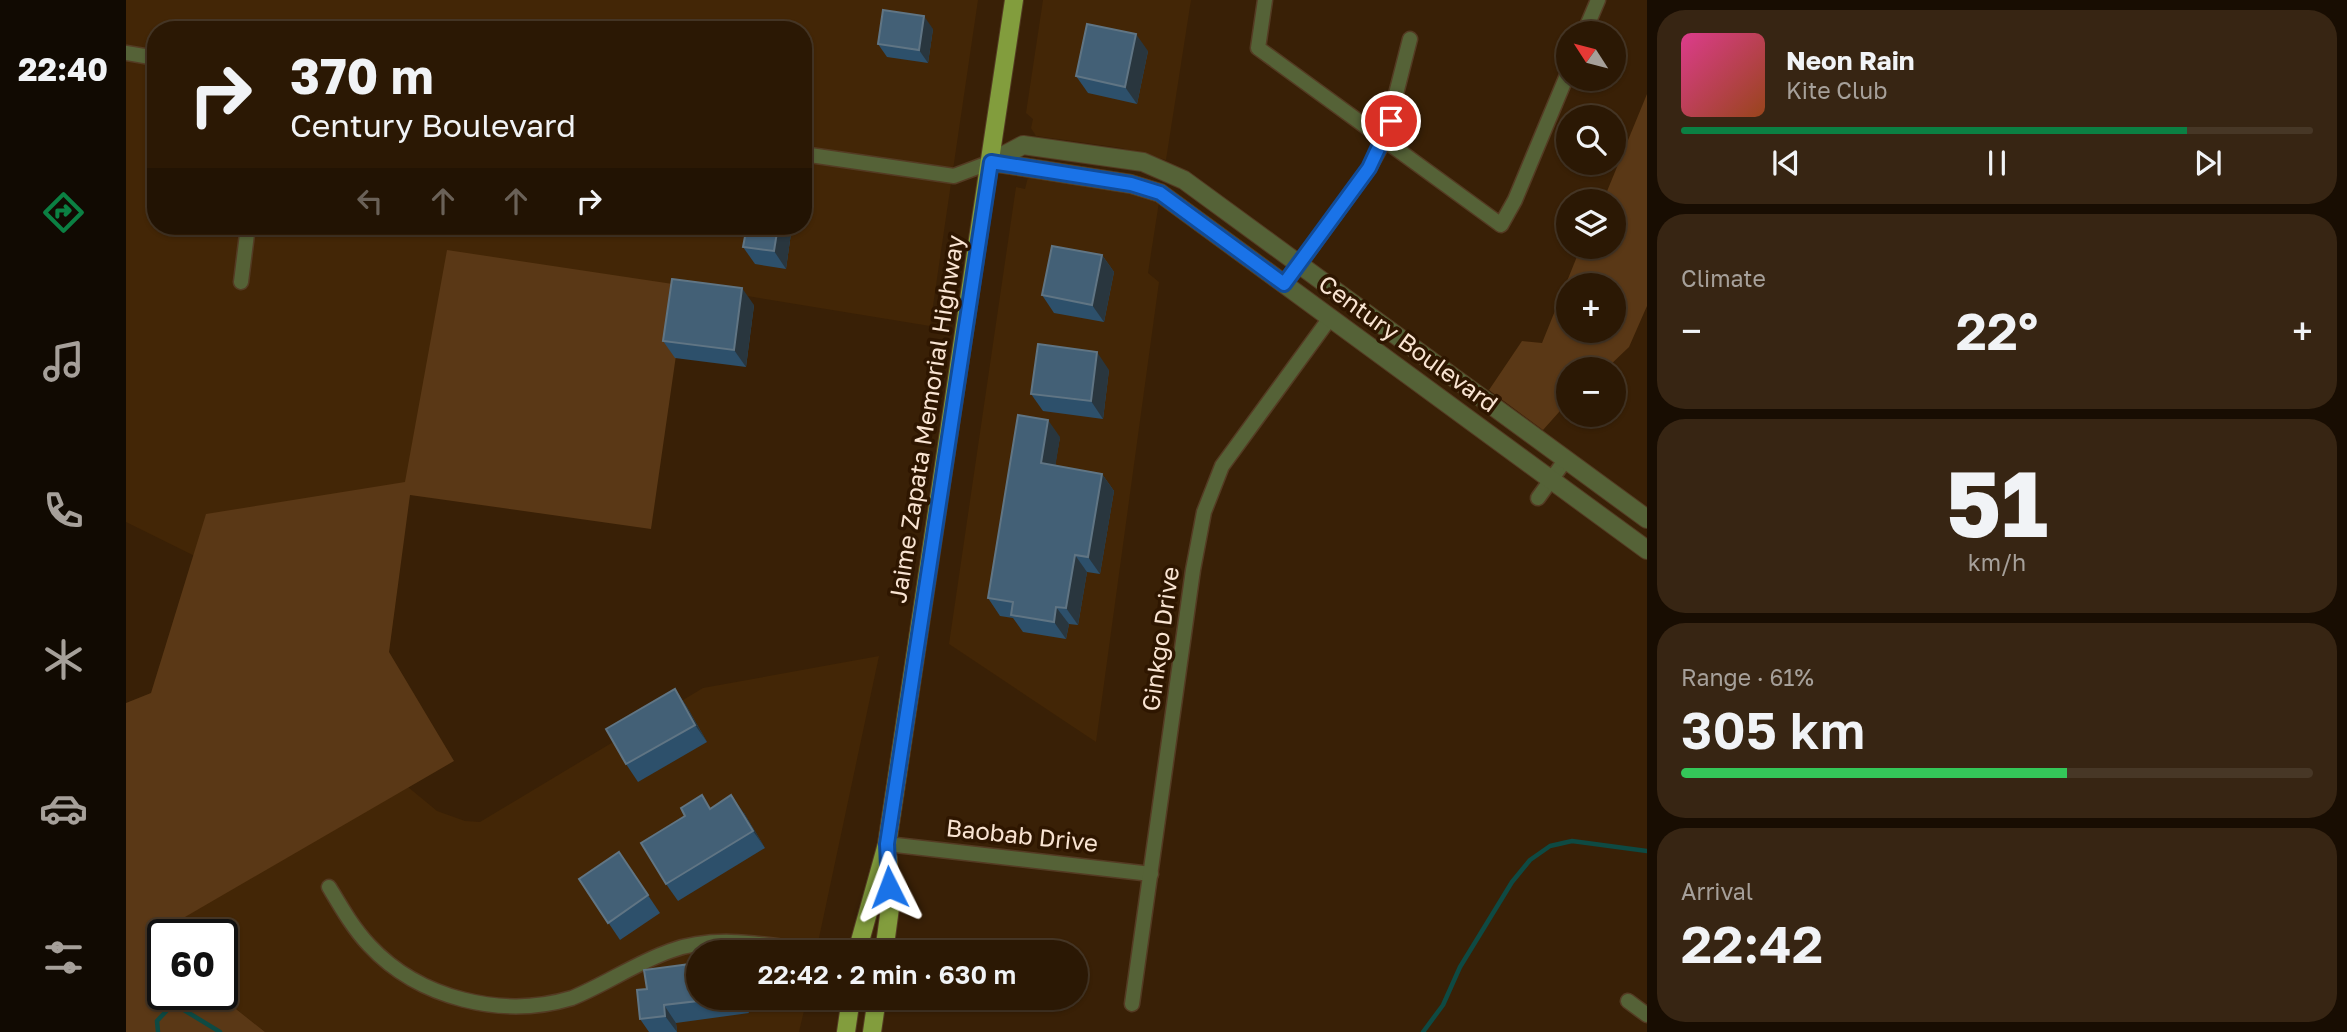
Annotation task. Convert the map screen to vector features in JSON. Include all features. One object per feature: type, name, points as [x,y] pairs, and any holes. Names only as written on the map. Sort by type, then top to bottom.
[{"type":"main road","name":"Jaime Zapata Memorial Highway","points":[[860,940],[887,844],[1014,0]]},
{"type":"main road","name":"Jaime Zapata Memorial Highway","points":[[886,940],[890,908],[887,844]]},
{"type":"main road","points":[[846,1032],[849,1010]]},
{"type":"main road","points":[[862,1032],[865,1010]]},
{"type":"main road","points":[[872,1032],[875,1010]]},
{"type":"street","points":[[1265,0],[1258,48],[1500,225],[1515,200],[1560,91]]},
{"type":"street","points":[[1589,21],[1598,0]]},
{"type":"street","points":[[1284,284],[1369,168],[1384,141],[1405,71],[1410,39]]},
{"type":"street","points":[[126,53],[147,56]]},
{"type":"street","name":"Century Boulevard","points":[[991,162],[1023,145],[1143,162],[1184,180],[1647,519]]},
{"type":"street","points":[[812,155],[954,176],[991,162]]},
{"type":"street","name":"Century Boulevard","points":[[991,162],[1131,184],[1160,193],[1647,550]]},
{"type":"street","points":[[241,282],[247,235]]},
{"type":"street","name":"Ginkgo Drive","points":[[1132,1004],[1193,570],[1204,512],[1222,466],[1243,433],[1330,318]]},
{"type":"street","points":[[1538,498],[1566,459]]},
{"type":"street","name":"Baobab Drive","points":[[887,844],[1151,874]]},
{"type":"street","points":[[329,887],[368,944],[407,976],[445,994],[504,1007],[556,1003],[572,998],[670,951],[686,946]]},
{"type":"street","points":[[1628,1001],[1647,1014]]},
{"type":"shaded area","points":[[126,0],[978,0],[930,326],[686,286],[409,495],[389,652],[126,522]]},
{"type":"shaded area","points":[[1043,0],[1191,0],[1166,160],[1121,148],[1036,136],[1031,128],[1033,119],[1026,113]]},
{"type":"shaded area","points":[[1647,94],[1647,306],[1629,347],[1619,357],[1556,357],[1556,415],[1543,430],[1489,390],[1522,341],[1542,343],[1556,308],[1556,343],[1626,343],[1626,273],[1570,273],[1576,259],[1626,259],[1626,189],[1608,189],[1614,175],[1626,175],[1626,145]]},
{"type":"shaded area","points":[[1028,177],[1132,191],[1159,202],[1148,273],[1159,282],[1096,742],[949,644],[1016,187],[1025,189]]},
{"type":"shaded area","points":[[447,250],[686,286],[651,529],[410,495],[389,652],[454,761],[182,919],[147,919],[147,1010],[237,1010],[265,1032],[126,1032],[126,703],[151,693],[206,514],[405,482]]},
{"type":"shaded area","points":[[879,656],[819,940],[686,940],[686,1010],[804,1010],[799,1032],[265,1032],[237,1010],[238,919],[181,919],[408,787],[437,811],[465,821],[480,822],[703,688]]},
{"type":"building","points":[[883,10],[924,16],[919,50],[878,44]]},
{"type":"building","points":[[1087,24],[1136,34],[1125,87],[1076,76]]},
{"type":"building","points":[[745,235],[777,235],[774,251],[743,247]]},
{"type":"building","points":[[1052,246],[1102,255],[1092,305],[1042,295]]},
{"type":"building","points":[[672,279],[742,288],[734,350],[663,341]]},
{"type":"building","points":[[1038,344],[1097,352],[1091,401],[1031,394]]},
{"type":"building","points":[[1018,415],[1048,420],[1041,463],[1102,474],[1088,557],[1075,555],[1066,608],[1056,607],[1054,622],[1011,615],[1013,602],[988,598]]},
{"type":"building","points":[[675,689],[695,725],[626,764],[606,729]]},
{"type":"building","points":[[702,795],[710,809],[731,795],[753,831],[666,884],[641,843],[685,816],[681,808]]},
{"type":"building","points":[[619,852],[648,895],[608,923],[579,879]]},
{"type":"building","points":[[686,965],[686,1002],[664,1005],[665,1016],[640,1019],[637,990],[647,989],[644,970]]},
{"type":"waterway","points":[[1423,1032],[1443,1005],[1460,967],[1512,882],[1530,860],[1550,846],[1572,841],[1647,851]]},
{"type":"waterway","points":[[158,1032],[157,1021],[171,1006],[179,1007],[220,1032]]},
{"type":"route","points":[[889,887],[887,844],[991,162],[1131,184],[1160,193],[1284,284],[1369,168],[1384,141],[1391,121]]}]
